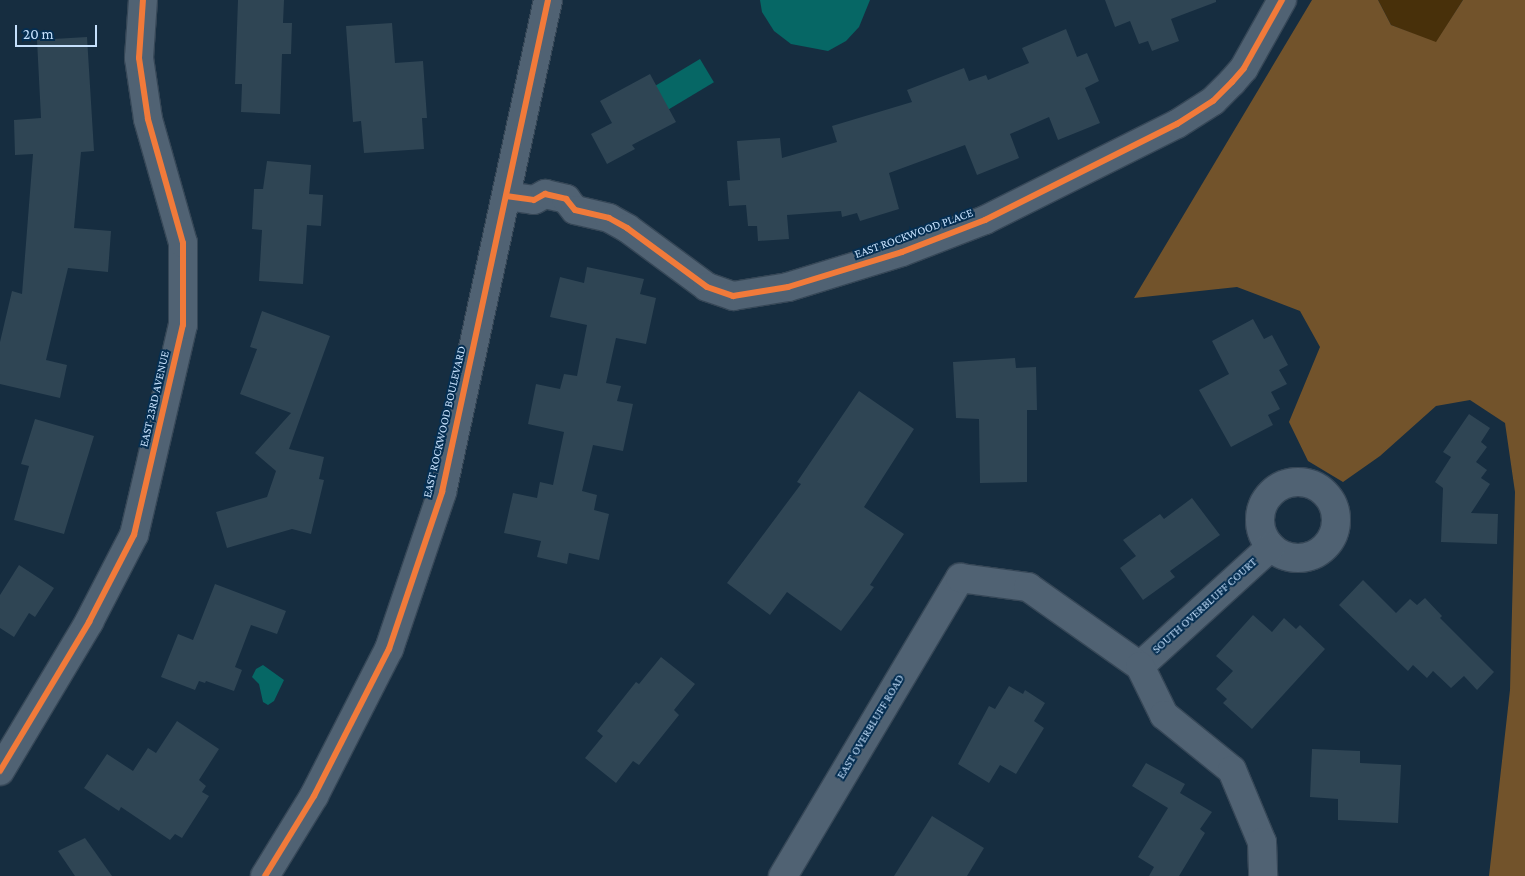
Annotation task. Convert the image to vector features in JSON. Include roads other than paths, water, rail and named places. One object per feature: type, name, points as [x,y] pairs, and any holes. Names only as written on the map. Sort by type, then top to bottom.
[{"type":"street","name":"EAST 23RD AVENUE","points":[[0,771],[89,622],[134,536],[183,325],[183,243],[148,119],[139,58],[143,0]]},
{"type":"street","name":"EAST ROCKWOOD BOULEVARD","points":[[265,876],[314,796],[388,649],[442,492],[548,0]]},
{"type":"street","name":"EAST ROCKWOOD PLACE","points":[[506,196],[534,200],[541,212],[560,217],[576,210],[609,218],[627,228],[706,287],[733,296],[752,295],[902,252],[985,220],[1177,124],[1213,101],[1244,68],[1282,0]]},
{"type":"street","name":"SOUTH OVERBLUFF COURT","points":[[1140,666],[1271,547]]},
{"type":"street","name":"EAST OVERBLUFF ROAD","points":[[783,876],[960,578],[1028,588],[1140,666]]},
{"type":"street","points":[[1140,666],[1164,715],[1232,770],[1262,842],[1263,876]]}]
